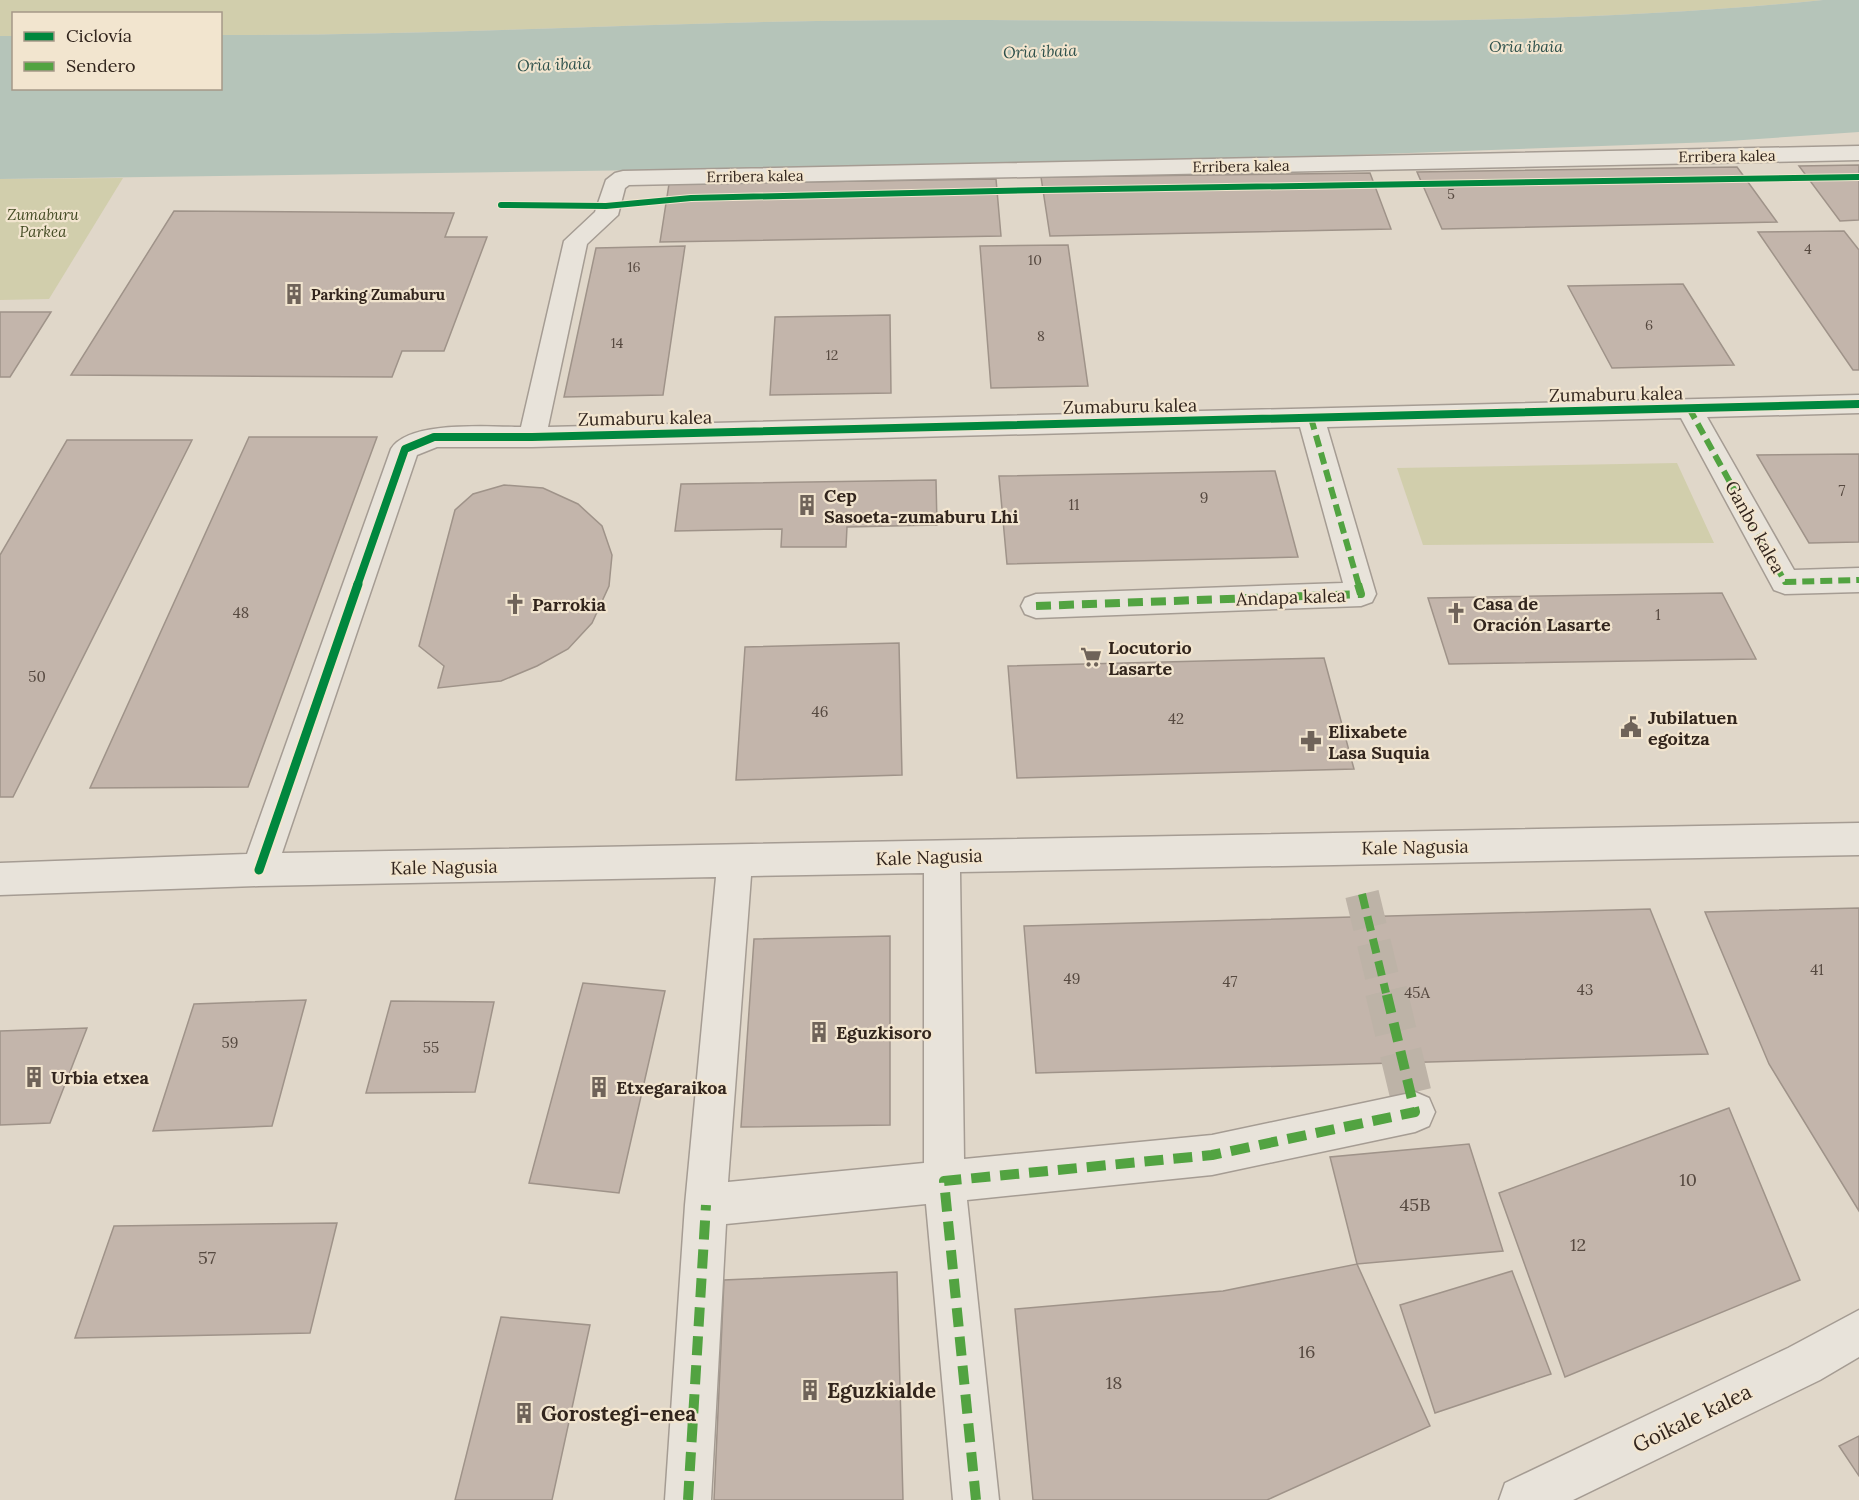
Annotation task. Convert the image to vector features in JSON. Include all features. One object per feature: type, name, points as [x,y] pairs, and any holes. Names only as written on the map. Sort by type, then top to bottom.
[{"type":"street","name":"Erribera kalea","points":[[532,437],[576,241],[606,215],[614,185],[623,178],[1859,153]]},
{"type":"street","name":"Zumaburu kalea","points":[[259,870],[405,449],[434,437],[532,437],[1859,404]]},
{"type":"street","name":"Ganbo kalea","points":[[1689,408],[1785,582],[1859,580]]},
{"type":"street","name":"Andapa kalea","points":[[1036,606],[1361,594],[1311,418]]},
{"type":"street","name":"Kale Nagusia","points":[[0,879],[259,870],[1859,839]]},
{"type":"street","points":[[942,856],[944,1181],[976,1500]]},
{"type":"street","points":[[688,1500],[706,1205],[735,862]]},
{"type":"street","points":[[706,1205],[1212,1155],[1415,1112]]},
{"type":"street","name":"Goikale kalea","points":[[1522,1500],[1804,1364],[1859,1332]]},
{"type":"green space","points":[[0,0],[1823,0],[1572,17],[1446,20],[817,21],[295,35],[222,35],[222,12],[12,12],[12,36],[0,36]]},
{"type":"green space","name":"Zumaburu Parkea","points":[[123,178],[49,299],[0,300],[0,179]]},
{"type":"green space","points":[[1677,463],[1714,543],[1423,545],[1397,468]]},
{"type":"water","name":"Oria ibaia","points":[[1823,0],[1859,0],[1859,132],[1714,142],[1271,158],[720,169],[0,179],[0,36],[12,36],[12,90],[222,90],[222,35],[370,34],[817,21],[1446,20],[1572,17]]},
{"type":"building","points":[[1859,165],[1859,220],[1840,221],[1799,166]]},
{"type":"building","points":[[1737,167],[1777,222],[1442,229],[1417,172]]},
{"type":"building","points":[[1370,173],[1391,229],[1050,236],[1041,177]]},
{"type":"building","points":[[996,179],[1001,236],[660,242],[669,184]]},
{"type":"building","name":"Parking Zumaburu","points":[[174,211],[454,213],[445,237],[487,237],[444,351],[402,351],[392,377],[71,375]]},
{"type":"building","points":[[1844,231],[1859,250],[1859,370],[1853,370],[1758,232]]},
{"type":"building","points":[[1068,245],[1088,386],[991,388],[980,246]]},
{"type":"building","points":[[685,246],[663,395],[564,397],[596,248]]},
{"type":"building","points":[[1683,284],[1734,365],[1612,368],[1568,286]]},
{"type":"building","points":[[0,312],[51,312],[10,377],[0,377]]},
{"type":"building","points":[[890,315],[891,393],[770,395],[775,317]]},
{"type":"building","points":[[249,437],[377,437],[248,787],[90,788]]},
{"type":"building","points":[[67,440],[192,440],[13,797],[0,797],[0,555]]},
{"type":"building","points":[[1859,454],[1859,542],[1809,543],[1757,455]]},
{"type":"building","points":[[1275,471],[1298,557],[1007,564],[999,476]]},
{"type":"building","name":"Cep Sasoeta-zumaburu Lhi","points":[[936,480],[937,525],[847,527],[846,547],[781,547],[782,529],[675,531],[681,484]]},
{"type":"building","name":"Parrokia","points":[[504,485],[543,488],[578,504],[602,526],[612,555],[609,586],[592,623],[568,649],[537,666],[501,681],[438,688],[444,666],[419,646],[455,510],[473,494]]},
{"type":"building","points":[[1722,593],[1756,659],[1449,664],[1428,598]]},
{"type":"building","points":[[899,643],[902,775],[736,780],[745,647]]},
{"type":"building","points":[[1324,658],[1354,769],[1017,778],[1008,666]]},
{"type":"building","points":[[1859,908],[1859,1211],[1769,1064],[1705,912]]},
{"type":"building","points":[[1650,909],[1708,1054],[1036,1073],[1024,926]]},
{"type":"building","name":"Eguzkisoro","points":[[890,936],[890,1125],[741,1127],[754,939]]},
{"type":"building","name":"Etxegaraikoa","points":[[583,983],[665,991],[619,1193],[529,1183]]},
{"type":"building","points":[[306,1000],[272,1126],[153,1131],[194,1004]]},
{"type":"building","points":[[391,1001],[494,1002],[475,1092],[366,1093]]},
{"type":"building","name":"Urbia etxea","points":[[87,1028],[50,1123],[0,1125],[0,1031]]},
{"type":"building","points":[[1729,1108],[1800,1280],[1565,1377],[1499,1193]]},
{"type":"building","points":[[1469,1144],[1503,1251],[1357,1264],[1330,1157]]},
{"type":"building","points":[[337,1223],[310,1333],[75,1338],[114,1226]]},
{"type":"building","points":[[1357,1264],[1430,1426],[1267,1500],[1033,1500],[1015,1309],[1223,1291]]},
{"type":"building","points":[[1512,1271],[1551,1374],[1435,1413],[1400,1305]]},
{"type":"building","name":"Eguzkialde","points":[[897,1272],[903,1500],[714,1500],[724,1280]]},
{"type":"building","name":"Gorostegi-enea","points":[[501,1317],[590,1325],[552,1500],[455,1500]]},
{"type":"building","points":[[1859,1436],[1859,1476],[1839,1446]]},
{"type":"tunnel","points":[[1362,894],[1386,993]]},
{"type":"tunnel","points":[[1386,991],[1415,1112]]},
{"type":"marked path","points":[[1689,408],[1785,582],[1859,580]]},
{"type":"marked path","points":[[1036,606],[1361,594],[1311,418]]},
{"type":"marked path","points":[[976,1500],[944,1181],[1212,1155],[1415,1112],[1362,894]]},
{"type":"marked path","points":[[688,1500],[706,1205]]},
{"type":"cycle path","points":[[501,205],[606,206],[691,198],[1043,190],[1859,177]]},
{"type":"cycle path","points":[[259,870],[405,449],[434,437],[532,437],[1859,404]]},
{"type":"place","name":"Parking Zumaburu","points":[[294,294]]},
{"type":"place","name":"Cep Sasoeta-zumaburu Lhi","points":[[807,505]]},
{"type":"place","name":"Parrokia","points":[[515,604]]},
{"type":"place","name":"Casa de Oración Lasarte","points":[[1456,613]]},
{"type":"place","name":"Locutorio Lasarte","points":[[1091,657]]},
{"type":"place","name":"Jubilatuen egoitza","points":[[1631,727]]},
{"type":"place","name":"Elixabete Lasa Suquia","points":[[1311,741]]},
{"type":"place","name":"Eguzkisoro","points":[[819,1032]]},
{"type":"place","name":"Urbia etxea","points":[[34,1077]]},
{"type":"place","name":"Etxegaraikoa","points":[[599,1087]]},
{"type":"place","name":"Eguzkialde","points":[[810,1390]]},
{"type":"place","name":"Gorostegi-enea","points":[[524,1413]]}]
